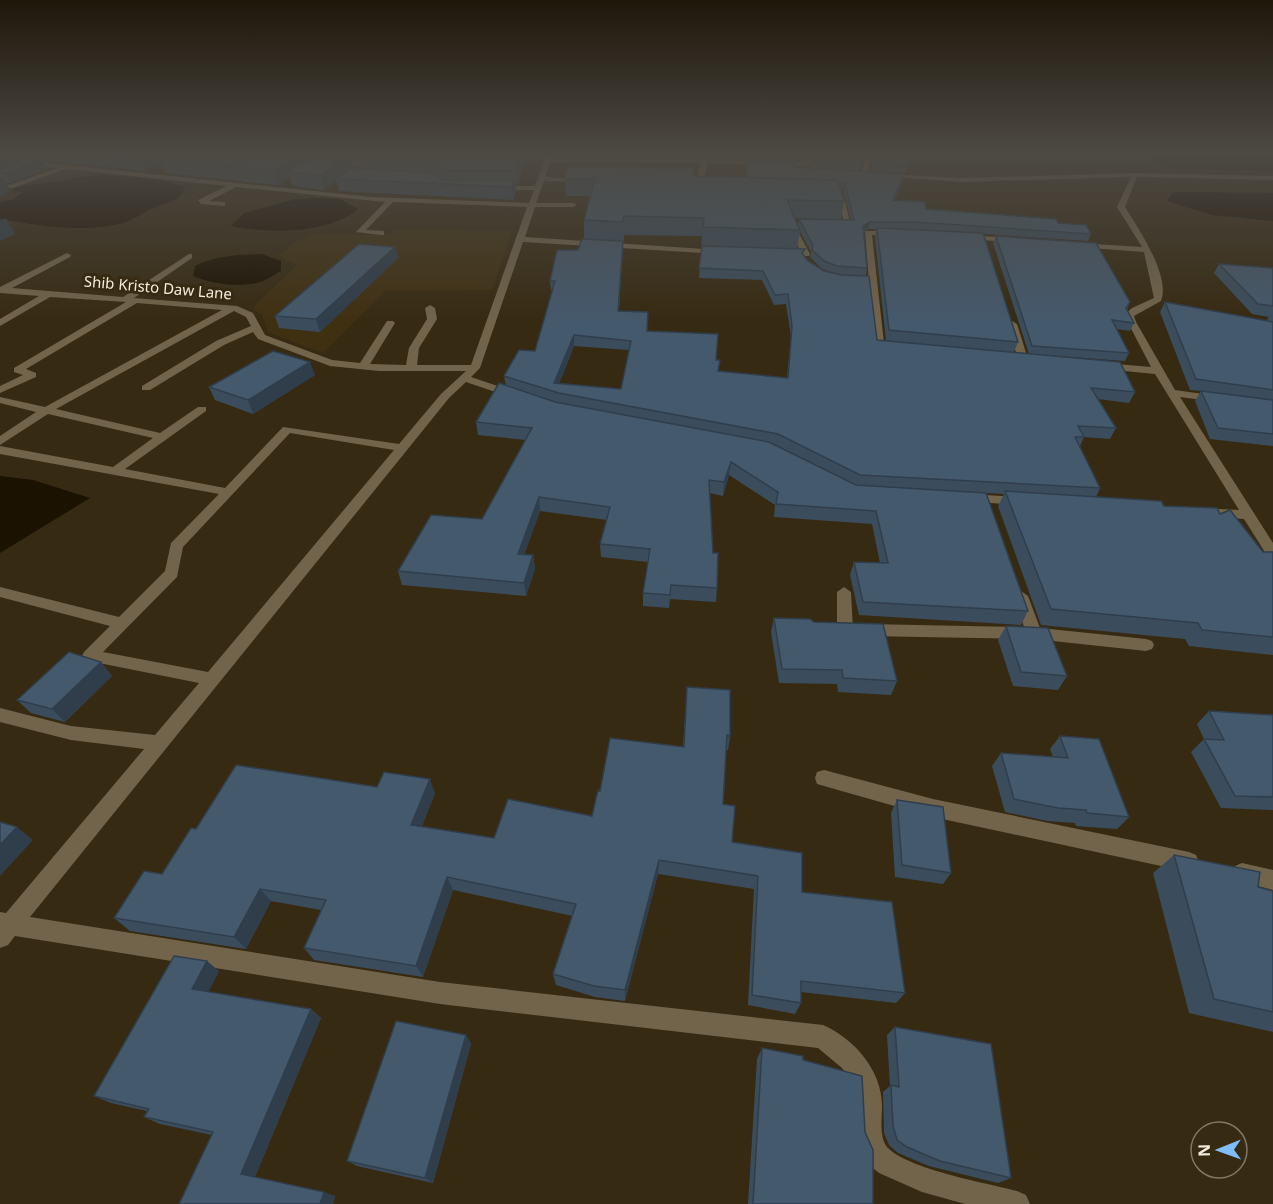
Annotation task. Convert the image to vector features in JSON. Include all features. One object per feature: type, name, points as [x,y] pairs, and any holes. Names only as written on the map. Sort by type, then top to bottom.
[{"type":"street","points":[[381,233],[360,232],[382,209]]},
{"type":"street","points":[[3,929],[445,396],[475,368],[530,209]]},
{"type":"street","points":[[824,223],[848,224],[844,209]]},
{"type":"street","points":[[1122,209],[1148,250],[1159,293],[1158,299],[1152,304],[1134,309],[1129,315],[1131,322],[1158,371],[1273,554]]},
{"type":"street","points":[[773,254],[806,254],[789,222],[801,223]]},
{"type":"street","points":[[901,233],[868,233],[879,346],[901,348]]},
{"type":"street","points":[[954,236],[1020,241]]},
{"type":"street","points":[[985,238],[989,249]]},
{"type":"street","points":[[519,239],[730,252]]},
{"type":"street","points":[[1066,244],[1148,250]]},
{"type":"street","points":[[1,290],[67,255]]},
{"type":"street","points":[[127,298],[189,256]]},
{"type":"street","points":[[862,280],[872,281]]},
{"type":"street","name":"Shib Kristo Daw Lane","points":[[1,290],[234,308],[250,315],[261,337],[330,363],[363,367],[475,368]]},
{"type":"street","points":[[0,312],[33,292]]},
{"type":"street","points":[[0,323],[50,293]]},
{"type":"street","points":[[0,390],[32,375],[18,370],[138,299]]},
{"type":"street","points":[[1152,304],[1163,306]]},
{"type":"street","points":[[0,441],[44,410],[90,383],[234,308]]},
{"type":"street","points":[[411,368],[414,348],[432,319],[430,308]]},
{"type":"street","points":[[1009,315],[1023,359]]},
{"type":"street","points":[[363,367],[390,324]]},
{"type":"street","points":[[146,388],[220,343],[256,327]]},
{"type":"street","points":[[1011,358],[1034,360]]},
{"type":"street","points":[[1090,365],[1158,371]]},
{"type":"street","points":[[464,378],[526,399]]},
{"type":"street","points":[[1172,393],[1228,401]]},
{"type":"street","points":[[0,400],[162,437]]},
{"type":"street","points":[[115,471],[202,409]]},
{"type":"street","points":[[212,679],[90,656],[120,623],[172,573],[176,546],[287,429],[403,448]]},
{"type":"street","points":[[0,450],[228,492]]},
{"type":"street","points":[[954,498],[989,505],[1034,502]]},
{"type":"street","points":[[1188,511],[1247,514]]},
{"type":"street","points":[[1014,577],[1034,633]]},
{"type":"street","points":[[0,592],[120,623]]},
{"type":"street","points":[[844,592],[845,630]]},
{"type":"street","points":[[825,630],[1034,633],[1146,645]]},
{"type":"street","points":[[0,715],[71,733],[159,743]]},
{"type":"street","points":[[824,778],[933,808],[1203,865]]},
{"type":"street","points":[[1226,870],[1273,880]]},
{"type":"street","points":[[3,929],[440,993],[823,1037],[846,1055],[865,1078],[869,1089],[870,1138],[877,1155],[891,1166],[916,1176],[1017,1204]]},
{"type":"shaded area","points":[[0,209],[152,209],[129,221],[90,228],[29,224],[0,219]]},
{"type":"shaded area","points":[[258,209],[358,209],[331,223],[279,231],[231,226],[244,213]]},
{"type":"shaded area","points":[[1193,209],[1273,209],[1273,221],[1212,215]]},
{"type":"shaded area","points":[[395,229],[512,231],[492,290],[385,291],[323,353],[268,332],[262,315],[252,308],[297,265],[278,256],[293,243],[315,234],[389,235]]},
{"type":"shaded area","points":[[262,254],[281,261],[281,271],[260,282],[243,285],[226,284],[193,276],[195,266],[211,260],[228,256]]},
{"type":"shaded area","points":[[0,476],[33,480],[90,498],[0,553]]},
{"type":"building","points":[[587,209],[791,209],[800,230],[703,227],[704,218],[624,216],[623,222],[584,220]]},
{"type":"building","points":[[851,209],[928,209],[1056,219],[1058,223],[1086,225],[1091,234],[914,222],[870,222],[863,226],[867,268],[837,266],[824,261],[812,250],[813,245],[799,219],[854,220]]},
{"type":"building","points":[[877,228],[983,233],[1018,342],[889,330]]},
{"type":"building","points":[[996,236],[1096,243],[1130,302],[1126,308],[1134,323],[1112,320],[1129,353],[1032,346]]},
{"type":"building","points":[[582,239],[623,241],[618,311],[648,312],[647,331],[718,334],[716,360],[720,360],[718,371],[788,378],[792,326],[788,294],[775,295],[763,271],[699,268],[702,246],[805,249],[802,253],[808,261],[824,271],[842,275],[869,276],[877,340],[1120,362],[1135,392],[1091,388],[1116,428],[1078,426],[1084,437],[1075,437],[1100,488],[860,475],[778,434],[559,393],[504,376],[519,350],[535,351],[555,281],[550,281],[557,250],[578,250]],"holes":[[[574,335],[631,341],[621,389],[554,383]]]},
{"type":"building","points":[[359,244],[395,247],[316,319],[275,316]]},
{"type":"building","points":[[1219,264],[1273,268],[1273,306],[1258,304]]},
{"type":"building","points":[[1165,302],[1273,322],[1273,390],[1196,379]]},
{"type":"building","points":[[273,351],[310,362],[248,400],[209,387]]},
{"type":"building","points":[[499,383],[555,402],[769,442],[856,485],[986,493],[1028,611],[863,602],[854,562],[888,563],[876,511],[776,504],[778,492],[731,462],[724,482],[709,480],[713,553],[718,553],[717,588],[671,585],[670,595],[643,593],[650,549],[600,544],[610,507],[539,497],[518,554],[533,555],[524,583],[398,571],[431,515],[482,519],[532,428],[476,422]]},
{"type":"building","points":[[1201,391],[1273,400],[1273,434],[1218,428]]},
{"type":"building","points":[[1005,491],[1161,501],[1164,506],[1217,508],[1220,514],[1230,510],[1263,552],[1273,552],[1273,637],[1202,630],[1198,623],[1051,609]]},
{"type":"building","points":[[774,618],[883,624],[897,681],[843,678],[842,670],[782,669]]},
{"type":"building","points":[[1006,626],[1048,628],[1067,676],[1021,672]]},
{"type":"building","points":[[69,652],[101,662],[52,709],[17,700]]},
{"type":"building","points":[[687,687],[730,690],[730,736],[727,735],[723,804],[735,806],[732,842],[802,853],[802,892],[892,902],[905,993],[801,981],[801,1003],[752,995],[758,876],[659,860],[625,990],[594,986],[553,974],[576,904],[447,877],[416,966],[304,948],[326,900],[260,889],[234,937],[114,918],[144,871],[162,874],[191,828],[196,829],[236,765],[377,787],[384,772],[430,779],[411,825],[494,838],[508,799],[592,816],[598,790],[600,791],[610,738],[684,747]]},
{"type":"building","points":[[1209,711],[1273,715],[1273,797],[1235,796],[1204,739],[1224,740]]},
{"type":"building","points":[[1060,736],[1099,739],[1129,817],[1087,813],[1086,810],[1058,808],[1014,799],[1001,753],[1068,758]]},
{"type":"building","points":[[897,800],[943,807],[951,873],[902,865]]},
{"type":"building","points":[[0,822],[17,827],[0,845]]},
{"type":"building","points":[[1174,855],[1260,872],[1258,887],[1273,891],[1273,1012],[1214,999]]},
{"type":"building","points":[[174,956],[207,961],[192,989],[311,1009],[241,1174],[324,1192],[320,1204],[179,1204],[213,1132],[144,1117],[149,1109],[94,1096]]},
{"type":"building","points":[[396,1021],[466,1035],[425,1178],[347,1161]]},
{"type":"building","points":[[895,1027],[991,1044],[1011,1178],[940,1161],[907,1147],[897,1140],[893,1126],[891,1085],[899,1087]]},
{"type":"building","points":[[762,1048],[803,1056],[803,1060],[862,1076],[865,1132],[873,1150],[873,1204],[753,1204]]}]
